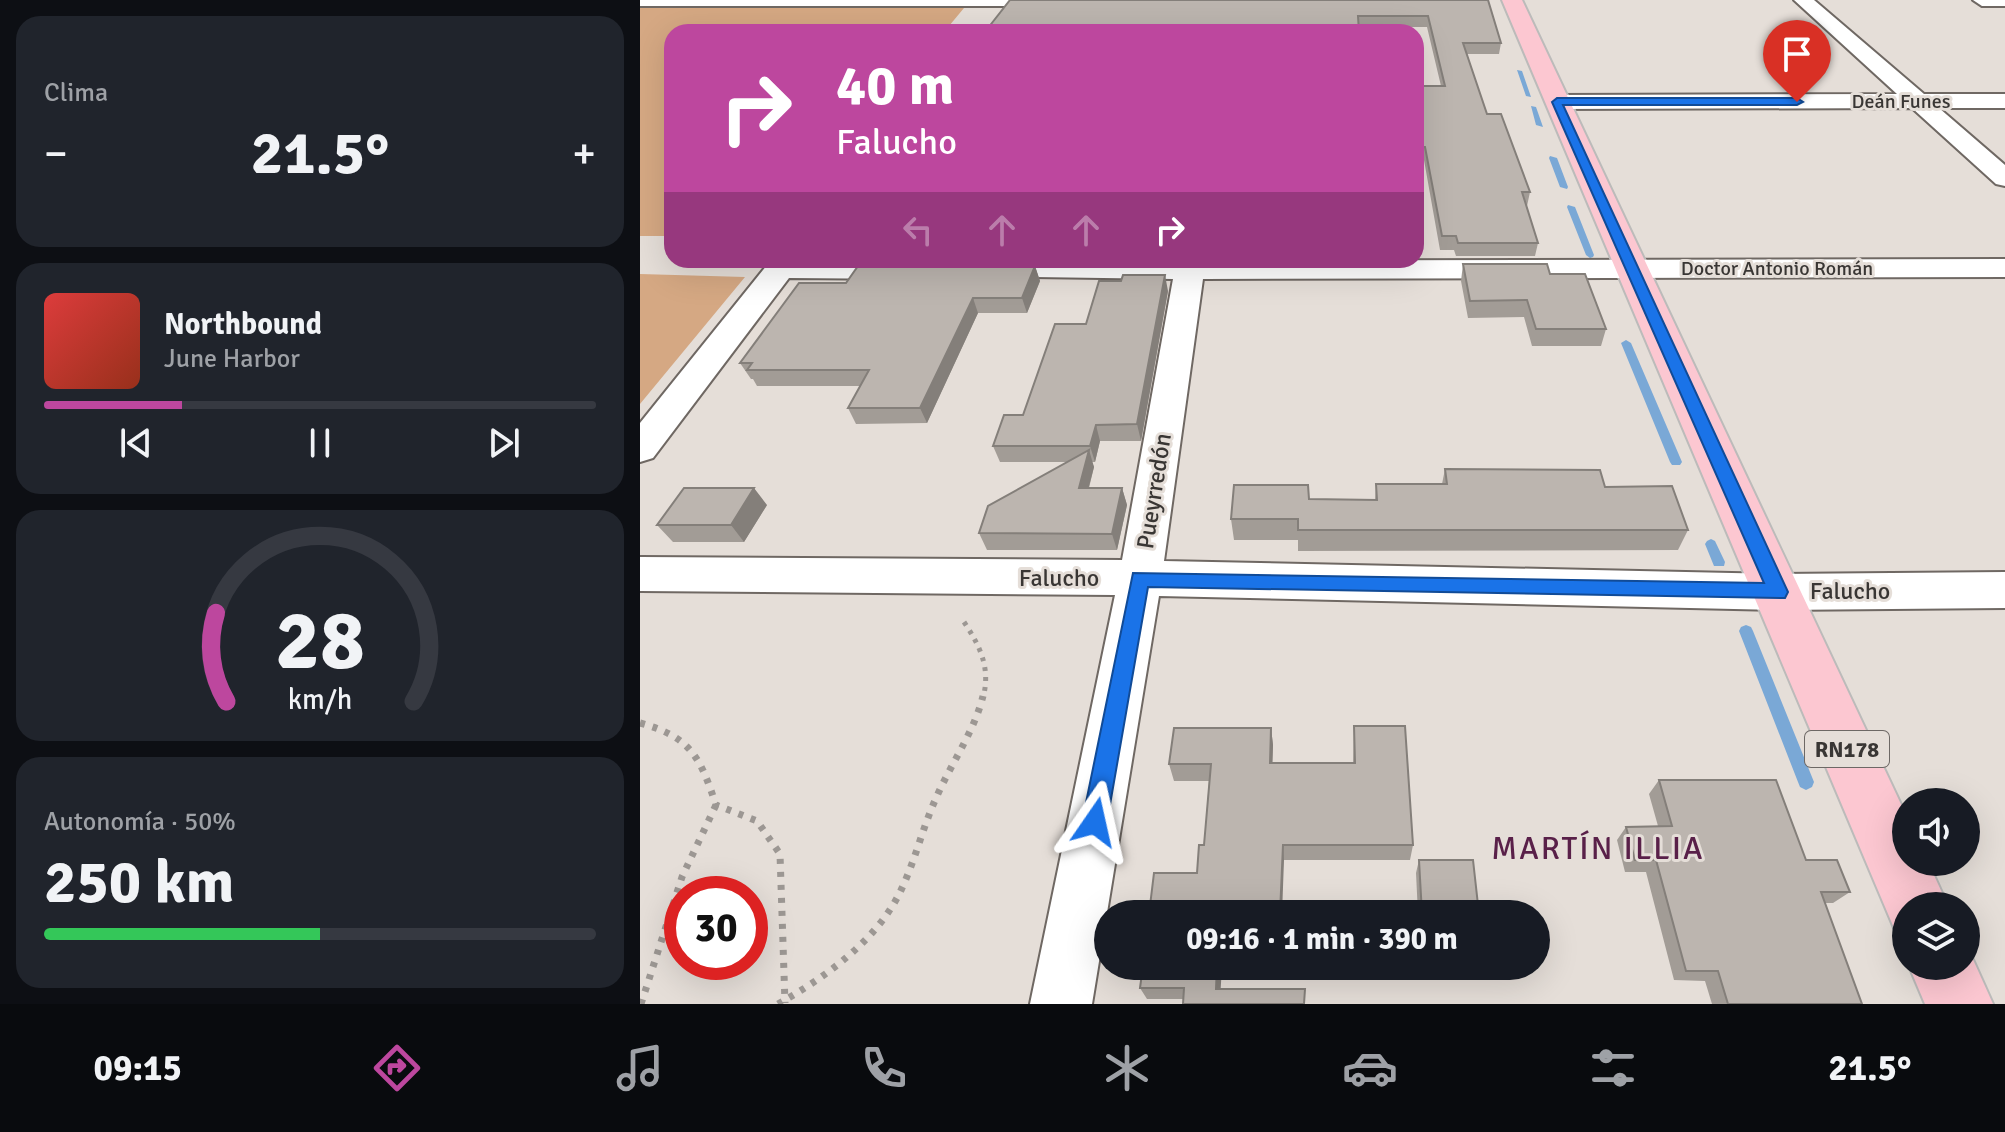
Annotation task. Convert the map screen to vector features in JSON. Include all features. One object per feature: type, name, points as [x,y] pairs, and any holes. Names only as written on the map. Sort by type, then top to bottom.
[{"type":"main road","name":"RN178","points":[[1512,0],[1910,892]]},
{"type":"main road","points":[[1948,980],[1959,1004]]},
{"type":"street","points":[[640,0],[1082,0]]},
{"type":"street","points":[[970,22],[987,0]]},
{"type":"street","points":[[1803,0],[2005,178]]},
{"type":"street","points":[[1982,0],[2005,0]]},
{"type":"street","name":"Deán Funes","points":[[1557,102],[2005,101]]},
{"type":"street","name":"Doctor Antonio Román","points":[[1424,267],[2005,268]]},
{"type":"street","points":[[640,449],[782,268]]},
{"type":"street","name":"Doctor Antonio Román","points":[[881,268],[1043,268]]},
{"type":"street","name":"Pueyrredón","points":[[1061,1004],[1140,578],[1190,268]]},
{"type":"street","name":"Falucho","points":[[640,574],[1140,578],[1778,592],[2005,590]]},
{"type":"path","points":[[782,1003],[840,962],[889,914],[919,851],[935,800],[982,710],[987,672],[982,642],[964,622]]},
{"type":"path","points":[[640,723],[673,731],[701,760],[716,805],[696,841],[674,898],[641,1004]]},
{"type":"path","points":[[716,805],[757,821],[780,854],[782,1003]]},
{"type":"shaded area","points":[[640,7],[964,8],[951,24],[664,24],[664,236],[640,236]]},
{"type":"shaded area","points":[[640,274],[745,277],[640,404]]},
{"type":"building","points":[[1010,0],[1488,0],[1501,43],[1463,43],[1487,114],[1501,114],[1530,192],[1522,192],[1538,243],[1458,243],[1456,236],[1442,236],[1424,147],[1424,86],[1445,86],[1428,16],[1358,16],[1358,24],[991,24]]},
{"type":"building","points":[[1463,264],[1547,264],[1550,274],[1585,274],[1606,329],[1536,329],[1527,300],[1470,301]]},
{"type":"building","points":[[857,268],[1034,268],[1022,298],[973,298],[920,408],[848,408],[869,370],[747,370],[752,363],[740,363],[799,283],[846,283]]},
{"type":"building","points":[[1123,275],[1165,275],[1137,424],[1096,425],[1090,446],[993,446],[1004,415],[1023,415],[1055,324],[1086,324],[1099,281],[1121,281]]},
{"type":"building","points":[[1089,450],[1079,488],[1122,488],[1112,534],[979,533],[988,506]]},
{"type":"building","points":[[1445,469],[1600,470],[1605,487],[1672,486],[1688,530],[1298,530],[1298,519],[1231,519],[1234,485],[1308,485],[1309,499],[1377,500],[1376,484],[1447,484]]},
{"type":"building","points":[[684,488],[754,488],[731,525],[657,525]]},
{"type":"building","points":[[1354,726],[1405,726],[1413,845],[1283,845],[1281,900],[1151,900],[1154,873],[1197,873],[1199,845],[1204,845],[1211,764],[1169,764],[1174,728],[1271,728],[1270,763],[1355,763]]},
{"type":"building","points":[[1659,780],[1776,780],[1806,860],[1837,860],[1850,892],[1821,892],[1862,1004],[1728,1004],[1718,971],[1686,971],[1656,860],[1635,860],[1626,827],[1672,826]]},
{"type":"building","points":[[1419,860],[1473,860],[1477,900],[1421,900]]},
{"type":"building","points":[[1141,980],[1216,980],[1216,989],[1305,989],[1304,1004],[1183,1004],[1184,988],[1140,988]]},
{"type":"waterway","points":[[1519,71],[1529,96]]},
{"type":"waterway","points":[[1533,107],[1540,125]]},
{"type":"waterway","points":[[1553,158],[1564,187]]},
{"type":"waterway","points":[[1571,207],[1590,255]]},
{"type":"waterway","points":[[1626,343],[1676,462]]},
{"type":"waterway","points":[[1711,544],[1719,562]]},
{"type":"waterway","points":[[1746,631],[1806,782]]},
{"type":"district","name":"MARTÍN ILLIA","points":[[1598,848]]},
{"type":"route","points":[[1095,822],[1140,578],[1778,592],[1557,102],[1797,102]]}]
